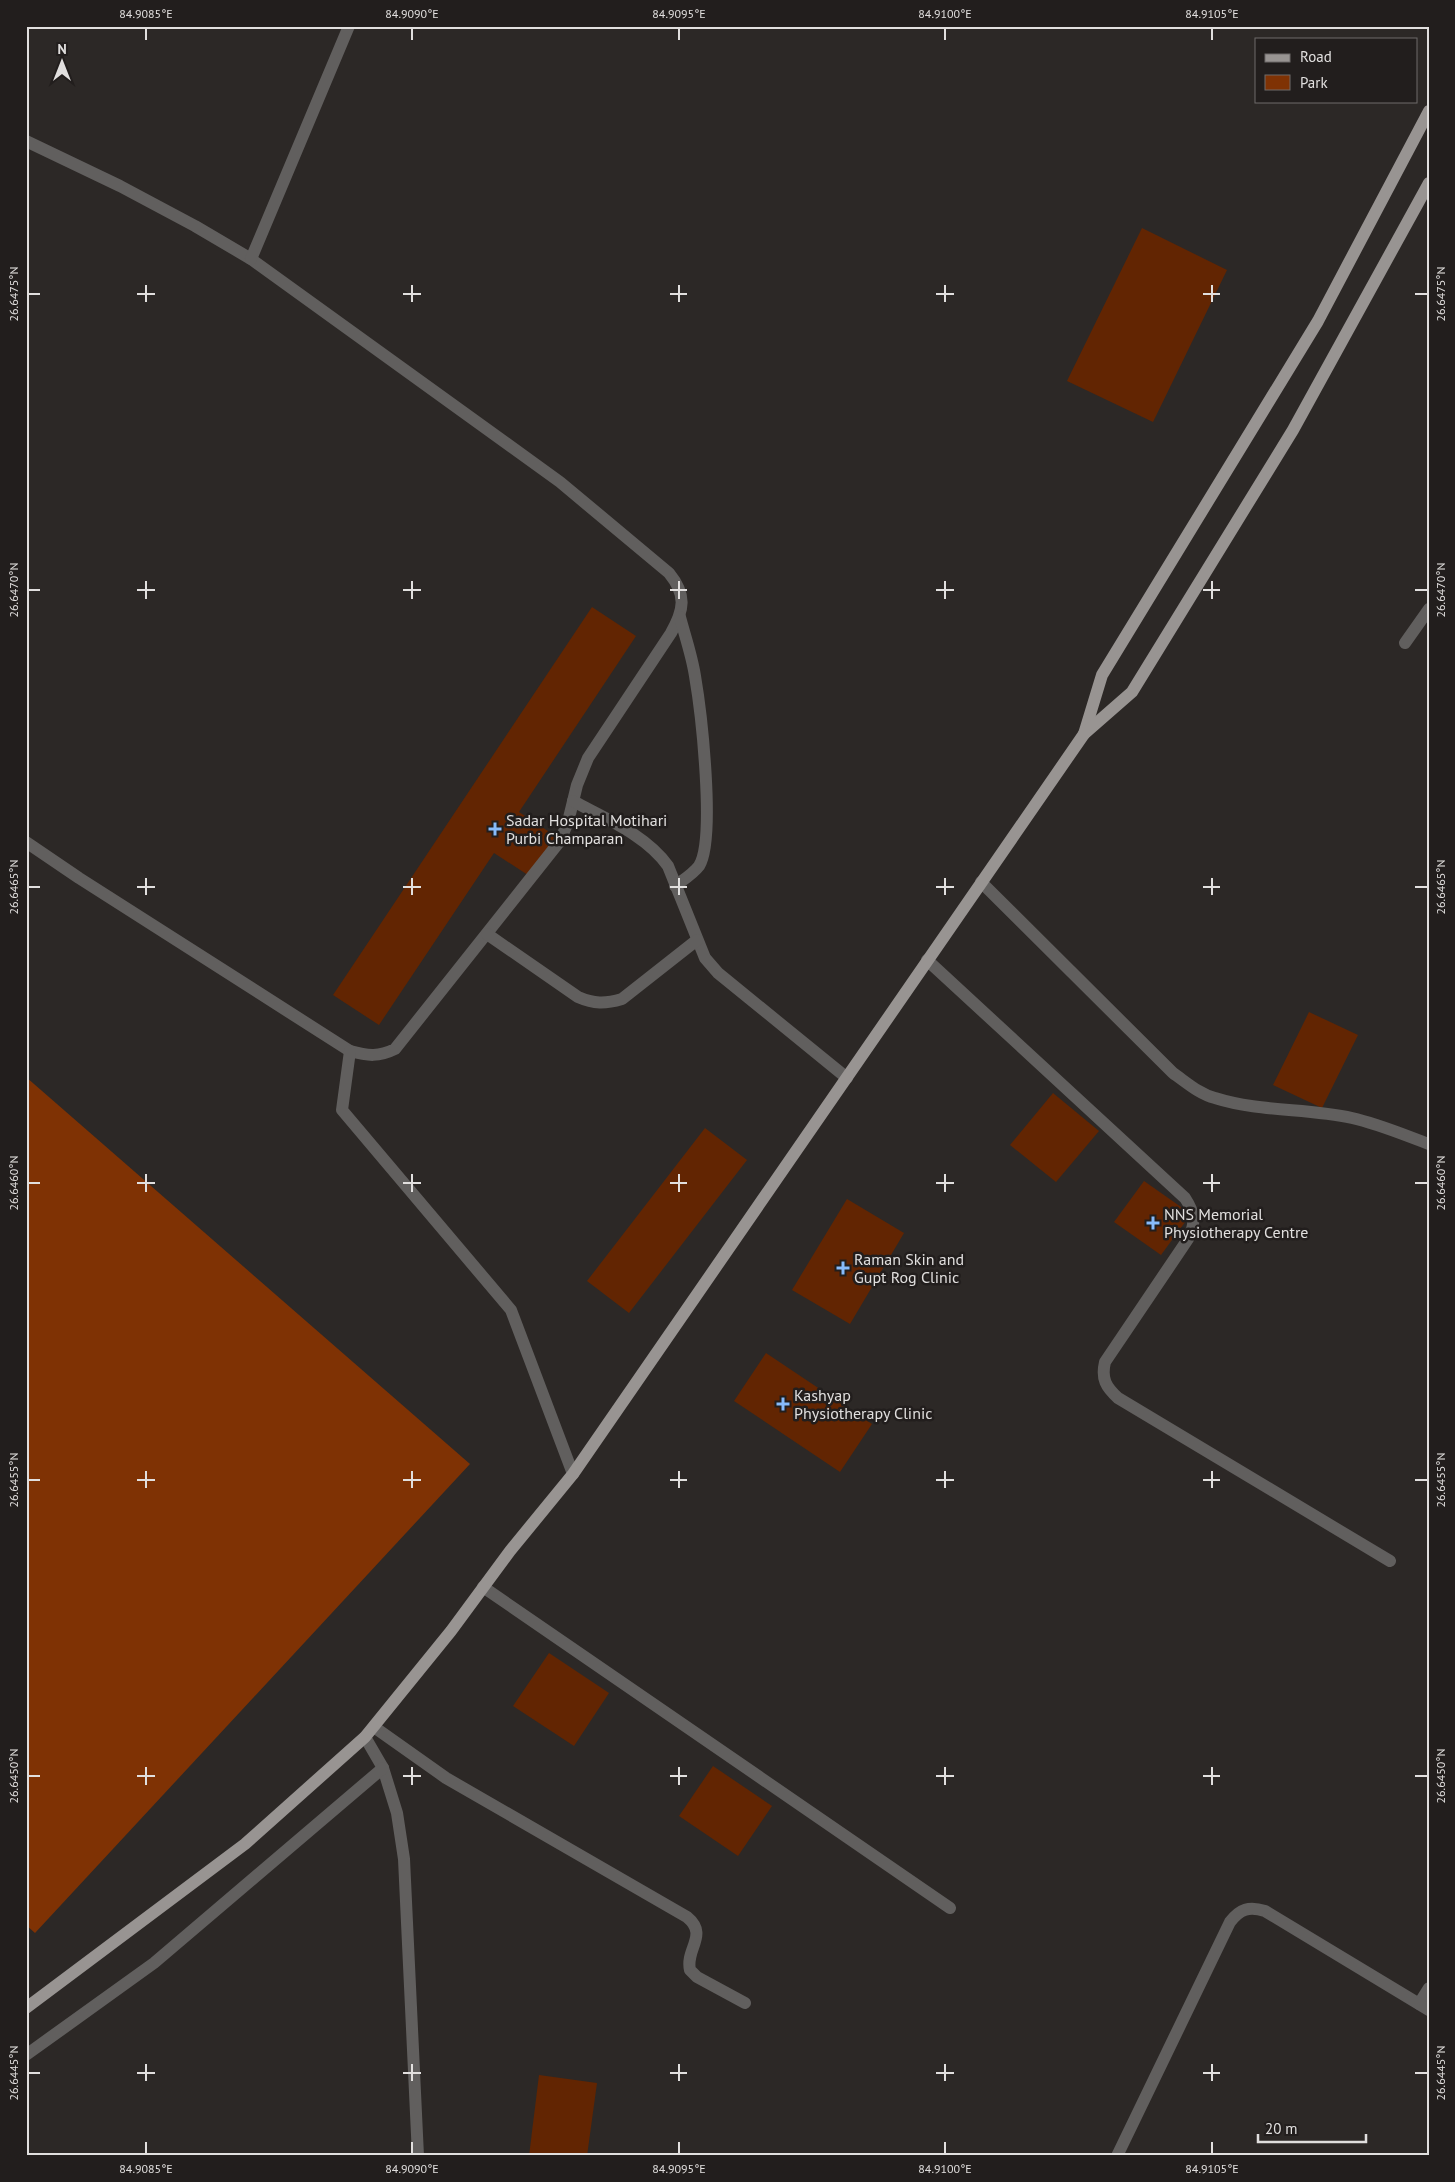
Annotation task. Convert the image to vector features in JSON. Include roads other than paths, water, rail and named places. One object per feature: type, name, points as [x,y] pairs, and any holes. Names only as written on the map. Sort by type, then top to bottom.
[{"type":"main road","points":[[1084,734],[1102,675],[1318,321],[1429,111]]},
{"type":"main road","points":[[26,2008],[245,1844],[370,1732],[451,1631],[510,1551],[573,1474],[1084,734],[1132,692],[1292,430],[1429,183]]},
{"type":"street","points":[[251,259],[349,26]]},
{"type":"street","points":[[26,141],[120,186],[195,226],[251,259],[560,482],[669,573],[678,584],[681,592],[680,617],[695,675],[706,786],[705,846],[700,865],[676,886]]},
{"type":"street","points":[[1405,643],[1429,609]]},
{"type":"street","points":[[26,842],[79,878],[350,1051],[367,1056],[382,1056],[395,1049],[560,841],[568,822],[577,784],[588,758],[680,617]]},
{"type":"street","points":[[573,800],[659,853],[668,866],[705,958],[718,972],[847,1078]]},
{"type":"street","points":[[981,882],[1173,1073],[1194,1089],[1214,1098],[1238,1104],[1352,1118],[1383,1126],[1429,1144]]},
{"type":"street","points":[[487,934],[578,998],[592,1003],[607,1003],[622,999],[697,940]]},
{"type":"street","points":[[927,960],[1186,1198],[1192,1208],[1194,1229],[1105,1362],[1102,1373],[1105,1384],[1110,1391],[1118,1398],[1390,1561]]},
{"type":"street","points":[[350,1051],[342,1110],[511,1310],[573,1474]]},
{"type":"street","points":[[483,1588],[950,1908]]},
{"type":"street","points":[[370,1732],[384,1768],[397,1813],[404,1859],[418,2156]]},
{"type":"street","points":[[370,1732],[687,1917],[696,1927],[697,1933],[690,1961],[690,1970],[697,1976],[745,2003]]},
{"type":"street","points":[[26,2056],[154,1963],[384,1768]]},
{"type":"street","points":[[1117,2156],[1230,1922],[1238,1912],[1247,1908],[1265,1911],[1424,2007],[1429,1988]]},
{"type":"place","name":"Sadar Hospital Motihari Purbi Champaran","points":[[495,829]]},
{"type":"place","name":"NNS Memorial Physiotherapy Centre","points":[[1153,1223]]},
{"type":"place","name":"Raman Skin and Gupt Rog Clinic","points":[[843,1268]]},
{"type":"place","name":"Kashyap Physiotherapy Clinic","points":[[783,1404]]}]
